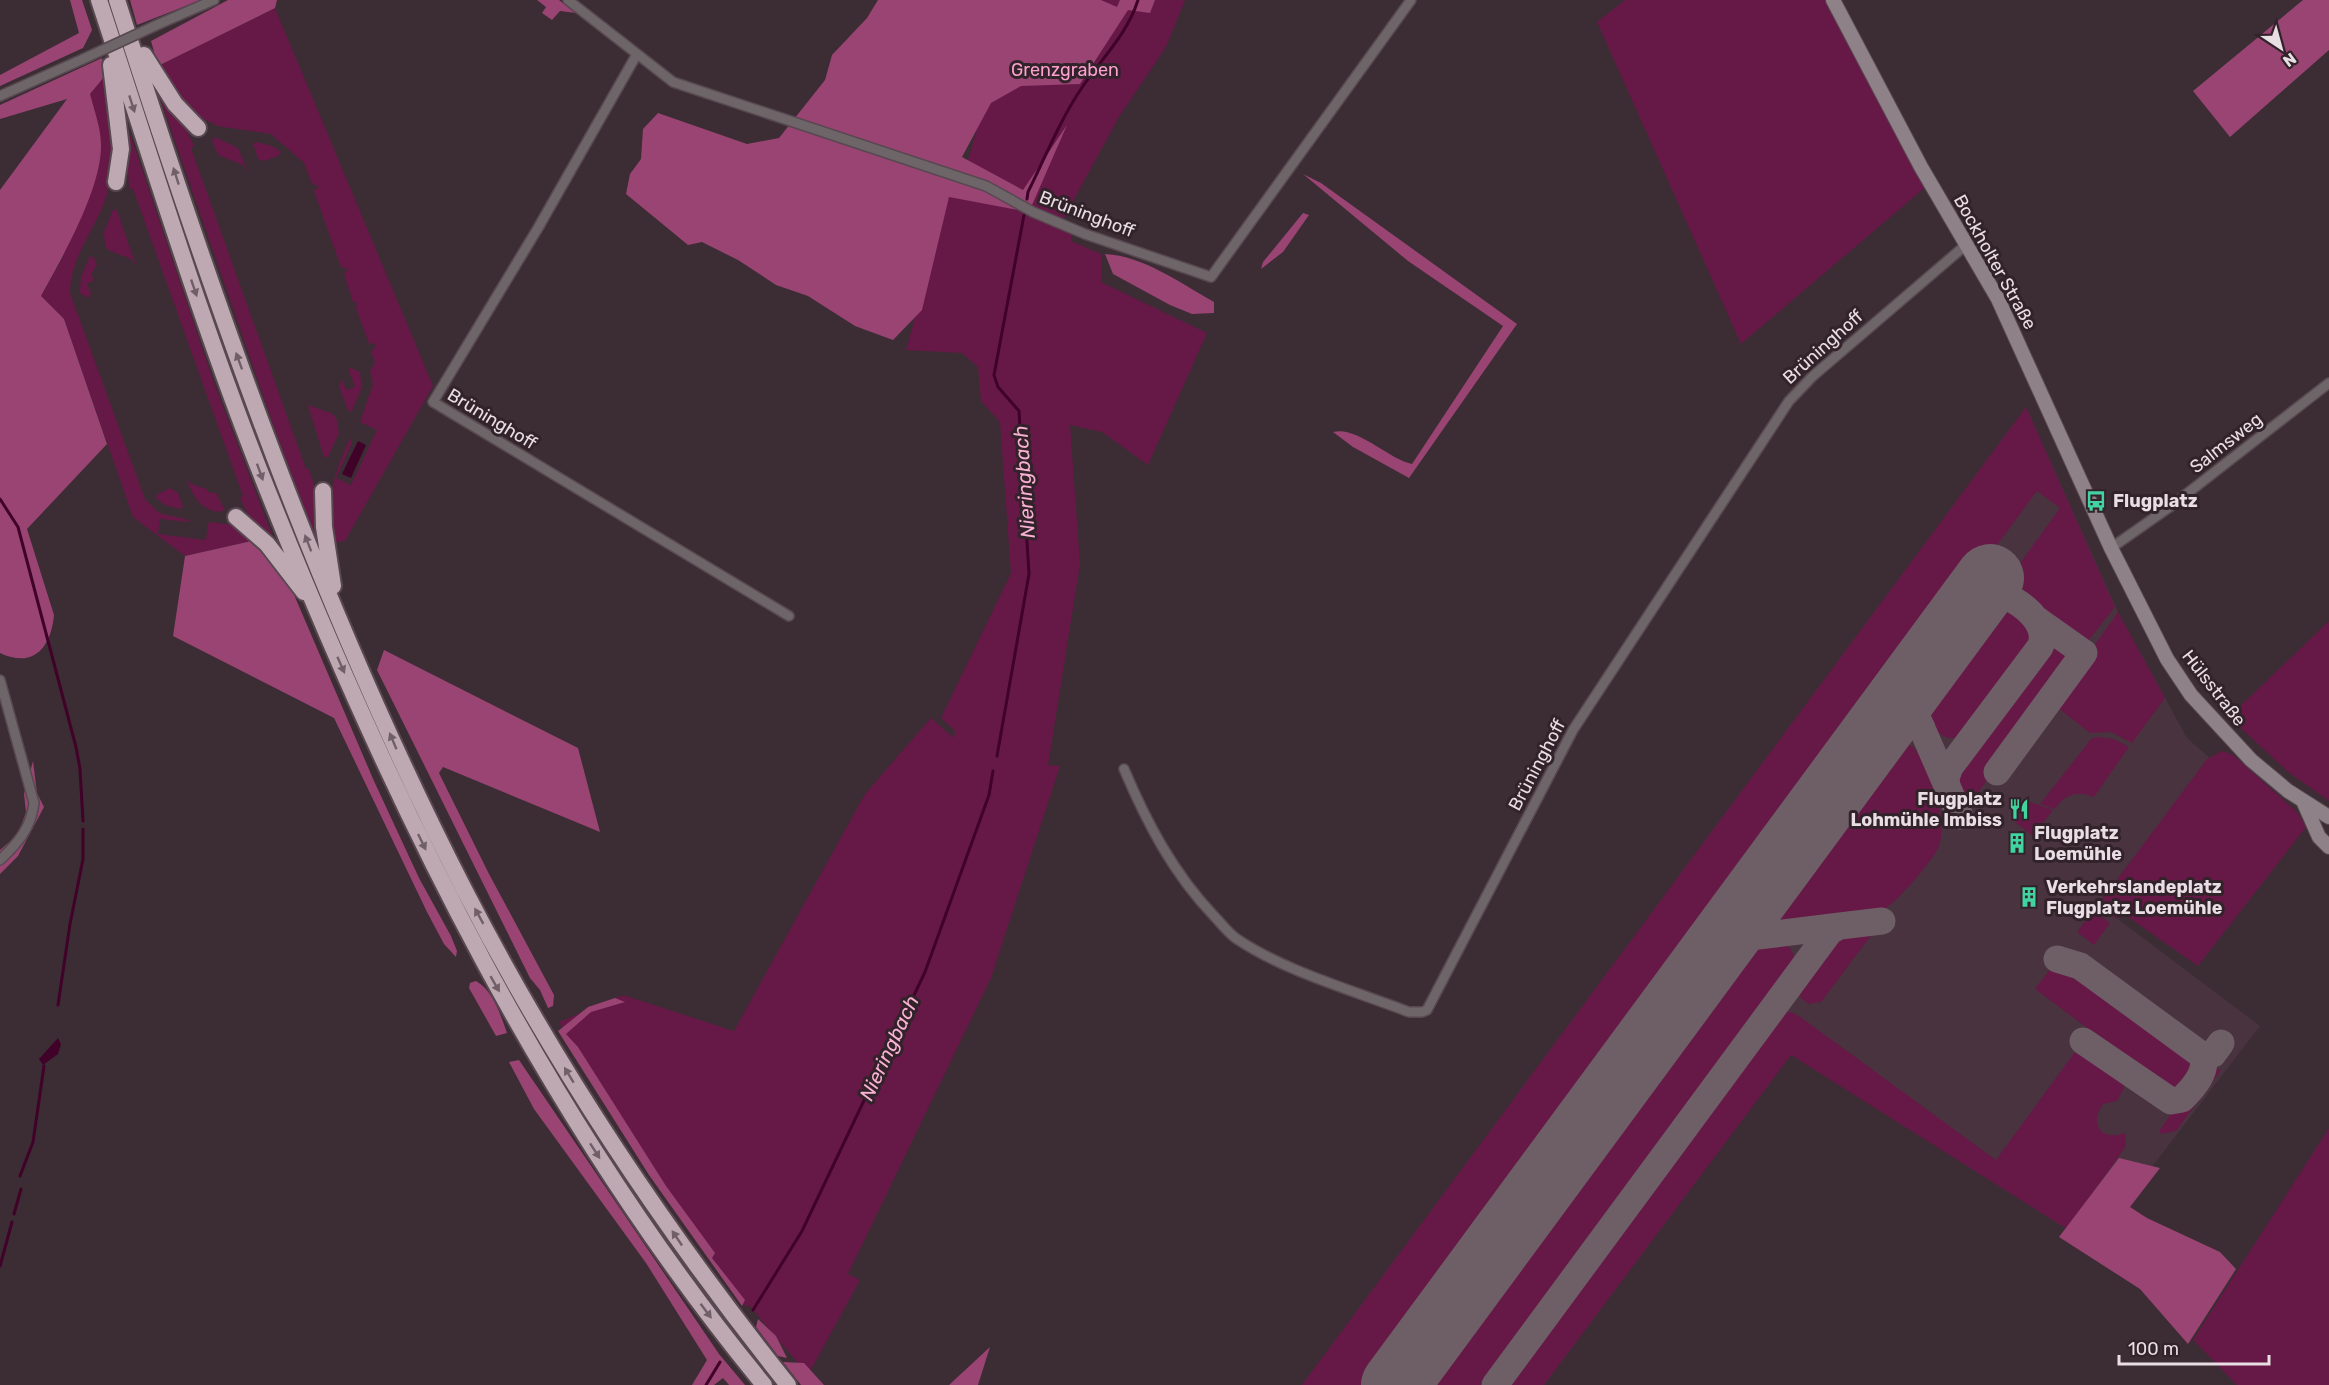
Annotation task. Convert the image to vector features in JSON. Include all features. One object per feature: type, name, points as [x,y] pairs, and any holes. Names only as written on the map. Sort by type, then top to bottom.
[{"type":"highway","points":[[99,0],[215,350],[270,498],[391,778],[484,964],[564,1103],[682,1278],[764,1385]]},
{"type":"highway","points":[[119,8],[161,85],[198,128]]},
{"type":"highway","points":[[119,8],[242,369],[339,616],[440,841],[536,1020],[579,1092],[682,1246],[788,1385]]},
{"type":"highway","points":[[108,28],[121,149],[116,182]]},
{"type":"highway","points":[[322,491],[324,527],[339,616]]},
{"type":"highway","points":[[236,517],[267,544],[318,611]]},
{"type":"street","points":[[0,96],[214,0]]},
{"type":"street","name":"Brüninghoff","points":[[568,0],[673,82],[986,186],[1033,212],[1085,234],[1211,277],[1411,0]]},
{"type":"street","name":"Bockholter Straße","points":[[1833,0],[1921,166],[1998,299],[2111,548]]},
{"type":"street","name":"Brüninghoff","points":[[637,54],[538,228],[433,402],[789,616]]},
{"type":"street","name":"Brüninghoff","points":[[1124,769],[1145,819],[1173,865],[1193,893],[1236,938],[1323,980],[1409,1012],[1427,1010],[1574,729],[1788,401],[1813,376],[1966,244]]},
{"type":"street","name":"Salmsweg","points":[[2111,548],[2180,499],[2329,383]]},
{"type":"street","name":"Hülsstraße","points":[[2111,548],[2145,619],[2191,695],[2251,760],[2303,801],[2329,817]]},
{"type":"street","points":[[0,680],[34,803],[33,818],[25,833],[0,860]]},
{"type":"street","points":[[2303,801],[2319,837],[2329,847]]},
{"type":"shaded area","points":[[2026,407],[2118,612],[2187,738],[2210,758],[2098,904],[2260,1026],[2092,1245],[1791,1054],[1544,1385],[1302,1385]]},
{"type":"shaded area","points":[[358,441],[366,445],[351,478],[342,474]]},
{"type":"shaded area","points":[[58,1038],[61,1044],[58,1054],[43,1065],[39,1059]]},
{"type":"green space","points":[[70,0],[82,0],[92,30],[83,48],[0,86],[0,75],[79,33]]},
{"type":"green space","points":[[130,0],[201,0],[137,25]]},
{"type":"green space","points":[[228,0],[277,0],[275,8],[158,66],[151,41]]},
{"type":"green space","points":[[537,0],[559,0],[576,13],[560,11],[552,20],[542,13],[546,7]]},
{"type":"green space","points":[[878,0],[1101,0],[1117,7],[1120,0],[1155,0],[1150,13],[1128,10],[1080,84],[1021,86],[991,103],[962,157],[1023,190],[1067,125],[1029,212],[949,197],[922,310],[893,340],[855,326],[808,296],[776,285],[738,260],[702,242],[688,245],[626,194],[630,174],[641,159],[643,129],[658,113],[747,144],[779,138],[825,80],[832,55],[867,18]]},
{"type":"green space","name":"Grenzgraben","points":[[990,0],[1185,0],[1166,47],[1119,117],[1060,225],[1072,230],[1071,241],[1101,254],[1101,282],[1207,333],[1148,465],[1102,432],[1070,425],[1080,564],[1048,765],[1060,766],[991,978],[848,1274],[860,1280],[808,1375],[749,1305],[747,1308],[620,1126],[559,1022],[623,995],[734,1031],[865,794],[931,718],[954,738],[955,731],[941,718],[1011,573],[1000,422],[981,401],[978,367],[962,353],[906,350],[951,188],[963,177],[994,72]]},
{"type":"green space","points":[[1625,0],[1828,0],[1928,185],[1741,344],[1597,22]]},
{"type":"green space","points":[[2303,0],[2329,0],[2329,50],[2230,137],[2193,91]]},
{"type":"green space","points":[[275,8],[433,386],[345,541],[333,543],[330,502],[339,464],[350,438],[352,443],[336,478],[351,485],[377,430],[360,422],[373,384],[370,371],[375,363],[371,352],[376,346],[369,344],[356,308],[357,303],[353,302],[344,274],[348,269],[341,267],[314,191],[319,186],[312,184],[304,163],[271,134],[217,126],[186,108],[158,66]]},
{"type":"green space","points":[[102,58],[104,77],[90,94],[101,139],[100,162],[88,202],[41,296],[64,319],[107,444],[27,529],[54,615],[49,637],[39,652],[22,658],[12,657],[0,653],[0,190],[67,99],[0,119],[0,105]]},
{"type":"green space","points":[[104,77],[112,126],[112,174],[103,206],[73,270],[70,293],[145,499],[159,513],[189,520],[189,522],[160,519],[158,534],[206,540],[208,524],[211,522],[232,525],[256,540],[185,556],[133,517],[64,319],[41,296],[63,257],[101,143],[90,94]]},
{"type":"green space","points":[[162,97],[181,119],[194,146],[191,148],[306,469],[309,469],[318,497],[318,544],[274,427],[160,98]]},
{"type":"green space","points":[[128,128],[214,383],[275,543],[255,523],[240,498],[243,496],[133,189],[129,189],[126,129]]},
{"type":"green space","points":[[215,137],[238,148],[248,172],[243,165],[218,155],[212,141]]},
{"type":"green space","points":[[257,142],[272,146],[281,152],[278,156],[264,161],[258,159],[253,144]]},
{"type":"green space","points":[[1303,174],[1321,183],[1517,324],[1409,478],[1353,447],[1333,432],[1343,431],[1363,438],[1393,456],[1412,464],[1503,326],[1408,261]]},
{"type":"green space","points":[[113,210],[117,210],[136,266],[131,259],[108,250],[105,245],[104,232]]},
{"type":"green space","points":[[1303,213],[1309,215],[1283,252],[1261,269],[1263,262]]},
{"type":"green space","points":[[1105,254],[1134,260],[1161,272],[1214,302],[1214,313],[1192,314],[1170,305],[1113,274]]},
{"type":"green space","points":[[90,256],[94,258],[97,265],[91,274],[94,281],[87,283],[91,294],[88,298],[80,293],[81,277]]},
{"type":"green space","points":[[348,369],[360,372],[362,387],[352,411],[348,411],[339,386],[342,379],[346,390],[355,387]]},
{"type":"green space","points":[[306,399],[308,405],[333,414],[337,420],[339,433],[328,457],[324,457]]},
{"type":"green space","points":[[2026,407],[2115,607],[2084,646],[2003,587],[2060,508],[2037,491],[1375,1385],[1302,1385]]},
{"type":"green space","points":[[187,480],[207,489],[208,492],[216,493],[225,510],[219,512],[202,505],[192,492]]},
{"type":"green space","points":[[170,488],[178,493],[183,506],[180,509],[165,505],[156,498],[158,494]]},
{"type":"green space","points":[[256,540],[286,576],[374,781],[419,878],[451,936],[457,951],[456,957],[444,944],[427,912],[334,718],[173,636],[185,556]]},
{"type":"green space","points":[[1997,605],[2012,608],[2024,616],[2032,628],[2034,642],[1971,730],[1961,737],[1951,738],[1942,735],[1929,722],[1923,703],[1924,694],[1983,613]]},
{"type":"green space","points":[[2118,612],[2165,698],[2132,743],[2111,732],[2090,733],[2053,704]]},
{"type":"green space","points":[[2329,621],[2329,801],[2287,771],[2229,717]]},
{"type":"green space","points":[[2058,641],[2074,653],[2076,659],[1968,806],[1956,780],[1957,768],[2050,642]]},
{"type":"green space","points":[[384,650],[578,748],[600,832],[443,767],[439,773],[489,874],[554,995],[553,1006],[548,1008],[540,990],[530,978],[377,670]]},
{"type":"green space","points":[[2098,737],[2114,739],[2129,747],[2094,797],[2082,794],[2072,795],[2063,800],[2055,809],[2040,804],[2091,739]]},
{"type":"green space","points":[[1902,741],[1914,748],[1922,758],[1937,798],[1941,839],[1936,853],[1904,891],[1882,911],[1864,917],[1824,924],[1800,926],[1784,921],[1775,911],[1773,897],[1884,748]]},
{"type":"green space","points":[[2222,751],[2233,755],[2297,812],[2306,827],[2198,966],[2121,912],[2116,919],[2099,904],[2207,759]]},
{"type":"green space","points":[[33,761],[37,793],[44,807],[18,856],[0,874],[0,850],[14,838],[26,812],[24,794]]},
{"type":"green space","points":[[2030,802],[2053,810],[2033,836],[2015,822]]},
{"type":"green space","points":[[2093,910],[2110,923],[2094,945],[2077,932]]},
{"type":"green space","points":[[1870,928],[1874,930],[1873,933],[1821,1002],[1809,1004],[1802,999],[1797,990],[1799,984],[1834,936],[1842,932]]},
{"type":"green space","points":[[1776,940],[1787,945],[1793,954],[1794,965],[1790,976],[1489,1385],[1413,1385],[1735,949],[1743,943]]},
{"type":"green space","points":[[2051,968],[2073,972],[2192,1059],[2196,1070],[2182,1090],[2175,1094],[2167,1093],[2087,1036],[2086,1027],[2035,989]]},
{"type":"green space","points":[[476,981],[492,997],[507,1033],[496,1036],[469,988],[470,983]]},
{"type":"green space","points":[[615,998],[625,1002],[591,1012],[566,1034],[578,1047],[666,1186],[715,1253],[712,1258],[745,1300],[742,1306],[649,1175],[558,1031],[588,1007]]},
{"type":"green space","points":[[1780,1012],[1791,1012],[1799,1016],[1996,1160],[2080,1045],[2124,1078],[2124,1088],[2117,1101],[2103,1104],[2097,1125],[2104,1133],[2110,1135],[2125,1133],[2126,1146],[2067,1229],[1791,1055],[1544,1385],[1502,1385]]},
{"type":"green space","points":[[519,1060],[719,1354],[745,1385],[729,1385],[723,1378],[714,1385],[692,1385],[707,1360],[646,1263],[534,1109],[509,1062]]},
{"type":"green space","points":[[2215,1068],[2221,1070],[2176,1131],[2161,1134],[2159,1131],[2176,1107],[2189,1102],[2209,1071]]},
{"type":"green space","points":[[2329,1128],[2329,1385],[2237,1385],[2193,1340]]},
{"type":"green space","points":[[2119,1158],[2160,1168],[2130,1207],[2147,1218],[2220,1252],[2236,1269],[2188,1344],[2140,1289],[2059,1237]]},
{"type":"green space","points":[[758,1319],[776,1336],[787,1358],[778,1356],[756,1327]]},
{"type":"green space","points":[[990,1347],[978,1385],[949,1385]]},
{"type":"green space","points":[[783,1362],[804,1363],[824,1385],[801,1385]]},
{"type":"waterway","name":"Nieringbach","points":[[1027,199],[1028,192],[1066,113],[1120,36],[1138,0]]},
{"type":"waterway","name":"Nieringbach","points":[[997,756],[1029,574],[1019,411],[998,387],[994,375],[1024,215]]},
{"type":"waterway","points":[[0,499],[18,527],[76,747],[80,769],[83,821]]},
{"type":"waterway","name":"Nieringbach","points":[[753,1310],[802,1231],[925,972],[989,795],[993,771]]},
{"type":"waterway","points":[[58,1005],[70,924],[83,859],[83,829]]},
{"type":"waterway","points":[[20,1176],[33,1142],[44,1066]]},
{"type":"waterway","points":[[14,1214],[21,1189]]},
{"type":"waterway","points":[[0,1266],[12,1222]]},
{"type":"waterway","name":"Nieringbach","points":[[706,1385],[720,1362]]},
{"type":"taxiway","points":[[1947,787],[1946,778],[1950,767],[2040,647],[2042,637],[2040,627],[2034,617],[2016,601],[2005,596],[1985,593],[1969,607]]},
{"type":"taxiway","points":[[1997,772],[2084,653],[2036,619]]},
{"type":"taxiway","points":[[1914,682],[1910,693],[1911,703],[1960,816]]},
{"type":"taxiway","points":[[1878,731],[1894,719],[1900,718],[1911,720],[1922,728]]},
{"type":"taxiway","points":[[1758,896],[1753,915],[1758,925],[1768,932],[1775,934],[1840,926]]},
{"type":"taxiway","points":[[1495,1385],[1830,931],[1840,926],[1882,921]]},
{"type":"taxiway","points":[[1719,948],[1732,939],[1775,934]]},
{"type":"taxiway","points":[[2057,959],[2080,966],[2203,1056],[2213,1054],[2221,1043]]},
{"type":"taxiway","points":[[2083,1041],[2171,1101],[2182,1099],[2199,1078],[2203,1066],[2201,1054]]},
{"type":"runway","points":[[1395,1385],[1990,578]]},
{"type":"place","name":"Flugplatz","points":[[2096,501]]},
{"type":"place","name":"Flugplatz Lohmühle Imbiss","points":[[2019,809]]},
{"type":"place","name":"Flugplatz Loemühle","points":[[2017,843]]},
{"type":"place","name":"Verkehrslandeplatz Flugplatz Loemühle","points":[[2029,897]]}]
